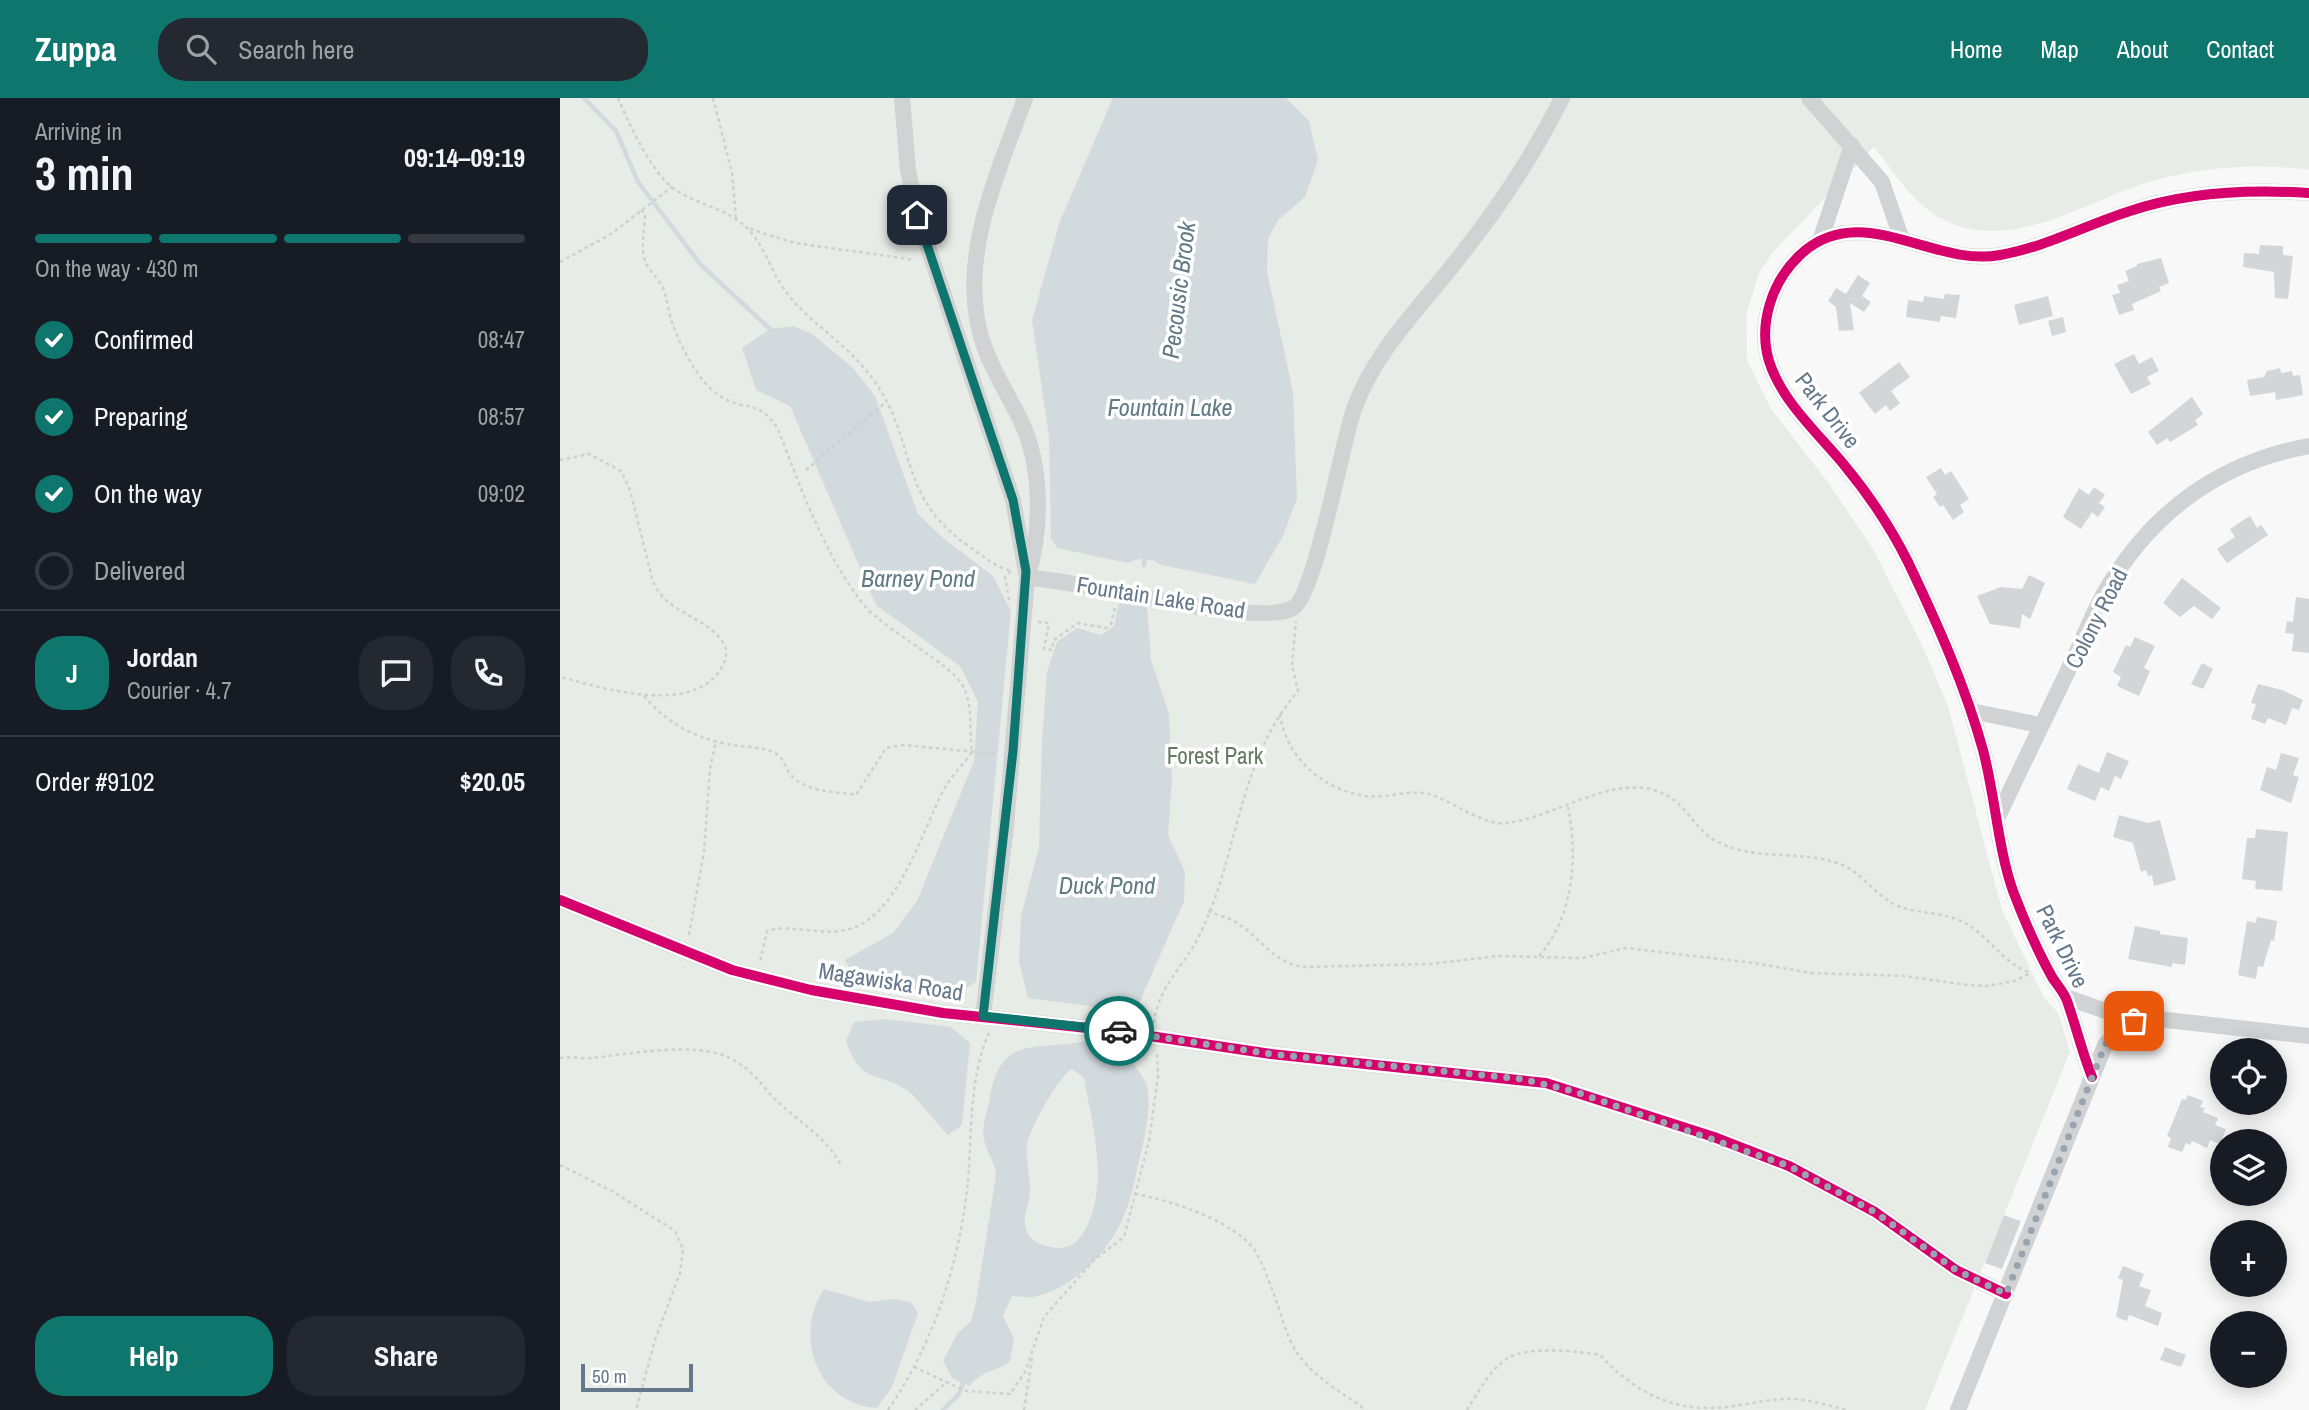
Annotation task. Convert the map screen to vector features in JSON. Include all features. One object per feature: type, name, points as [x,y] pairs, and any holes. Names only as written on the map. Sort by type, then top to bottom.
[{"type":"street","points":[[902,98],[908,170],[932,264],[1013,500],[1026,575],[1025,620],[1006,825],[983,1016]]},
{"type":"street","points":[[1026,98],[987,204],[977,249],[975,287],[977,321],[990,364],[1021,423],[1031,460],[1038,522],[1036,549],[1026,575]]},
{"type":"street","name":"Fountain Lake Road","points":[[1026,575],[1189,605],[1258,613],[1286,611],[1300,601],[1315,568],[1342,449],[1369,373],[1386,345],[1483,225],[1536,146],[1562,98]]},
{"type":"street","points":[[1809,98],[1882,182],[1901,237]]},
{"type":"street","points":[[1819,241],[1852,145]]},
{"type":"street","name":"Park Drive","points":[[2092,1077],[2066,997],[2053,979],[2012,888],[1971,711],[1948,650],[1895,537],[1846,468],[1788,398],[1769,362],[1766,324],[1777,285],[1799,256],[1819,241],[1842,233],[1901,237],[1956,253],[1990,257],[2051,242],[2133,209],[2185,198],[2248,192],[2309,194]]},
{"type":"street","name":"Colony Road","points":[[1997,819],[2101,599],[2144,538],[2194,491],[2229,470],[2253,459],[2309,446]]},
{"type":"street","points":[[1971,711],[2040,725]]},
{"type":"street","name":"Magawiska Road","points":[[560,900],[686,953],[760,979],[943,1013],[1271,1054],[1546,1083],[1714,1137],[1789,1166],[1875,1212],[1956,1270],[2006,1294]]},
{"type":"street","name":"Park Drive","points":[[2066,997],[2134,1021]]},
{"type":"street","points":[[1958,1410],[2105,1045],[2117,1032],[2134,1021],[2158,1019],[2309,1036]]},
{"type":"path","points":[[618,98],[637,138],[672,187],[736,219],[747,228],[786,291],[852,352],[887,402],[913,480],[930,511],[958,539],[1000,567],[1026,575]]},
{"type":"path","points":[[713,98],[732,173],[736,219]]},
{"type":"path","points":[[560,262],[593,246],[672,187]]},
{"type":"path","points":[[641,210],[645,214],[643,253],[647,268],[663,289],[672,323],[698,371],[709,387],[721,397],[761,408],[769,415],[778,429],[817,524],[855,592],[878,619],[947,669],[965,689],[972,752],[945,788],[900,883],[867,921],[854,928],[834,932],[767,931],[762,946],[760,979]]},
{"type":"path","points":[[747,228],[795,243],[867,251],[932,264]]},
{"type":"path","points":[[806,471],[887,402]]},
{"type":"path","points":[[560,460],[589,454],[605,460],[621,471],[630,490],[653,582],[659,595],[666,603],[716,634],[725,645],[725,662],[707,683],[667,695],[643,695],[560,677]]},
{"type":"path","points":[[1025,620],[1049,624],[1044,649],[1052,650],[1054,640],[1078,623],[1106,628],[1111,624],[1118,591]]},
{"type":"path","points":[[643,695],[661,716],[684,730],[716,741],[770,751],[783,758],[790,774],[807,787],[856,795],[886,748],[903,745],[1001,755]]},
{"type":"path","points":[[1208,911],[1233,921],[1278,959],[1302,967],[1430,964],[1475,957],[1583,958],[1632,948],[1755,963],[1810,973],[1904,976],[1988,986],[2014,981],[2031,973],[2006,961],[1987,939],[1962,921],[1899,906],[1886,899],[1858,873],[1841,865],[1822,859],[1771,855],[1722,844],[1702,829],[1684,806],[1670,796],[1651,789],[1612,788],[1568,807],[1506,824],[1479,819],[1464,808],[1425,793],[1389,798],[1351,794],[1308,771],[1288,737],[1280,712]]},
{"type":"path","points":[[686,953],[704,852],[710,768],[716,741]]},
{"type":"path","points":[[1538,957],[1553,935],[1571,884],[1574,853],[1568,807]]},
{"type":"path","points":[[560,1058],[587,1058],[646,1051],[691,1051],[728,1057],[761,1079],[771,1096],[818,1133],[841,1165]]},
{"type":"path","points":[[560,1165],[612,1191],[675,1231],[683,1249],[680,1273],[655,1340],[636,1410]]},
{"type":"path","points":[[1135,1194],[1159,1198],[1208,1218],[1242,1237],[1257,1253],[1295,1350],[1307,1366],[1331,1387],[1366,1410]]},
{"type":"path","points":[[1024,1410],[1032,1351]]},
{"type":"path","points":[[1467,1410],[1489,1377],[1508,1358],[1528,1351],[1600,1355],[1618,1375],[1647,1393],[1681,1406],[1714,1408],[1794,1399],[1847,1410]]},
{"type":"path","points":[[914,1367],[966,1391]]},
{"type":"path","points":[[915,1410],[947,1382]]},
{"type":"green space","name":"Forest Park","points":[[560,98],[2309,98],[2309,170],[2251,167],[2213,169],[2175,176],[2131,188],[2056,218],[2005,230],[1979,230],[1940,218],[1908,191],[1874,147],[1773,252],[1759,273],[1746,315],[1747,360],[1771,409],[1827,481],[1873,549],[1922,645],[1948,706],[2002,910],[2043,996],[2059,1014],[2070,1052],[1925,1410],[560,1410]]},
{"type":"water","name":"Fountain Lake","points":[[1113,98],[1286,98],[1309,121],[1318,160],[1305,197],[1278,220],[1268,239],[1267,272],[1293,392],[1297,498],[1283,536],[1255,584],[1161,565],[1149,559],[1128,563],[1057,548],[1051,538],[1049,437],[1032,320],[1060,221]]},
{"type":"water","name":"Barney Pond","points":[[793,326],[812,334],[852,367],[875,396],[918,514],[942,537],[993,576],[1011,611],[976,982],[947,1000],[858,985],[845,960],[893,933],[917,901],[974,761],[978,702],[960,666],[876,605],[790,406],[756,390],[742,348],[770,329]]},
{"type":"water","name":"Duck Pond","points":[[1119,603],[1147,607],[1151,660],[1169,714],[1172,779],[1168,835],[1185,872],[1184,901],[1135,1012],[1028,998],[1019,962],[1021,916],[1039,847],[1047,672],[1057,642],[1077,628],[1101,635],[1114,626]]},
{"type":"water","points":[[886,1019],[951,1027],[970,1043],[962,1125],[948,1135],[907,1090],[870,1074],[852,1055],[846,1041],[854,1022]]},
{"type":"water","points":[[1094,1039],[1109,1044],[1133,1064],[1147,1087],[1147,1124],[1130,1201],[1111,1240],[1076,1277],[1048,1293],[1031,1297],[1012,1296],[1003,1316],[1014,1339],[1010,1361],[985,1373],[969,1386],[953,1379],[943,1361],[957,1334],[971,1321],[976,1302],[996,1175],[983,1134],[996,1076],[1004,1061],[1014,1053],[1027,1048]],"holes":[[[1072,1069],[1084,1078],[1096,1147],[1097,1189],[1090,1220],[1079,1239],[1062,1248],[1051,1247],[1035,1242],[1026,1228],[1025,1218],[1030,1193],[1027,1145],[1045,1104],[1060,1081]]]},
{"type":"water","points":[[824,1289],[869,1302],[894,1299],[911,1302],[918,1313],[892,1387],[877,1408],[856,1404],[839,1394],[826,1381],[816,1365],[811,1346],[811,1327],[815,1307]]},
{"type":"building","points":[[2260,245],[2283,246],[2283,255],[2293,256],[2288,299],[2275,298],[2274,272],[2243,267],[2244,253],[2259,254]]},
{"type":"building","points":[[2161,258],[2169,283],[2159,287],[2161,291],[2132,304],[2134,310],[2119,315],[2112,295],[2120,293],[2117,285],[2129,281],[2125,271],[2137,264]]},
{"type":"building","points":[[1858,275],[1870,283],[1862,296],[1871,302],[1864,312],[1850,303],[1854,330],[1839,331],[1836,307],[1828,301],[1836,288],[1846,294]]},
{"type":"building","points":[[1945,294],[1960,295],[1956,318],[1941,316],[1940,322],[1906,317],[1908,300],[1923,302],[1924,296],[1944,299]]},
{"type":"building","points":[[2048,296],[2053,316],[2019,325],[2014,305]]},
{"type":"building","points":[[2063,317],[2066,332],[2052,336],[2048,321]]},
{"type":"building","points":[[2134,354],[2139,364],[2152,357],[2159,371],[2147,377],[2151,384],[2131,394],[2114,364]]},
{"type":"building","points":[[1899,362],[1910,377],[1891,391],[1900,403],[1890,411],[1886,405],[1875,414],[1859,393]]},
{"type":"building","points":[[2280,368],[2281,373],[2292,371],[2293,376],[2300,375],[2303,395],[2276,400],[2275,392],[2250,396],[2247,380],[2264,377],[2267,371]]},
{"type":"building","points":[[2192,397],[2203,414],[2195,420],[2198,425],[2170,442],[2167,438],[2157,445],[2148,432]]},
{"type":"building","points":[[1941,468],[1945,475],[1951,471],[1969,499],[1960,505],[1964,512],[1953,520],[1943,505],[1940,507],[1933,497],[1937,494],[1926,477]]},
{"type":"building","points":[[2094,487],[2105,495],[2099,503],[2105,507],[2098,517],[2092,512],[2081,529],[2063,517],[2079,488],[2089,495]]},
{"type":"building","points":[[2250,516],[2257,528],[2261,525],[2268,535],[2227,563],[2217,549],[2235,537],[2230,529]]},
{"type":"building","points":[[2029,575],[2045,583],[2030,619],[2022,614],[2020,628],[1990,624],[1977,596],[2001,587],[2022,589]]},
{"type":"building","points":[[2182,578],[2221,608],[2212,619],[2194,606],[2180,617],[2163,603]]},
{"type":"building","points":[[2296,597],[2309,599],[2309,653],[2292,651],[2294,634],[2285,633],[2287,621],[2293,622]]},
{"type":"building","points":[[2135,637],[2155,646],[2144,668],[2150,671],[2139,696],[2117,686],[2121,677],[2113,672],[2126,645],[2130,647]]},
{"type":"building","points":[[2202,663],[2213,669],[2203,689],[2191,684]]},
{"type":"building","points":[[2258,684],[2282,690],[2303,700],[2299,710],[2292,708],[2286,725],[2268,718],[2265,724],[2251,719],[2256,704],[2251,703]]},
{"type":"building","points":[[2107,752],[2129,761],[2121,779],[2115,776],[2109,791],[2101,787],[2095,801],[2067,789],[2078,764],[2099,773]]},
{"type":"building","points":[[2281,753],[2299,758],[2293,775],[2299,777],[2291,803],[2260,790],[2267,767],[2276,770]]},
{"type":"building","points":[[2119,815],[2148,823],[2160,820],[2176,880],[2154,886],[2152,875],[2148,876],[2146,870],[2141,872],[2133,843],[2113,837]]},
{"type":"building","points":[[2256,829],[2288,832],[2282,891],[2255,889],[2256,881],[2242,879],[2247,838],[2255,838]]},
{"type":"building","points":[[2257,917],[2277,921],[2274,941],[2271,940],[2263,967],[2258,966],[2256,979],[2238,975],[2247,921],[2256,923]]},
{"type":"building","points":[[2135,926],[2160,931],[2160,934],[2188,938],[2185,965],[2172,963],[2172,967],[2128,959]]},
{"type":"building","points":[[2188,1095],[2203,1101],[2200,1107],[2205,1108],[2203,1112],[2218,1118],[2215,1125],[2226,1129],[2210,1129],[2207,1148],[2192,1141],[2190,1145],[2186,1143],[2182,1152],[2168,1147],[2171,1138],[2167,1136],[2182,1099],[2186,1100]]},
{"type":"building","points":[[2004,1215],[2021,1221],[2002,1269],[1985,1263]]},
{"type":"building","points":[[2123,1266],[2144,1274],[2139,1286],[2151,1290],[2145,1306],[2162,1313],[2158,1326],[2129,1315],[2127,1321],[2116,1317],[2123,1280],[2118,1278]]},
{"type":"building","points":[[2165,1347],[2186,1355],[2181,1367],[2160,1360]]},
{"type":"waterway","points":[[584,98],[616,131],[638,182],[701,265],[770,329]]},
{"type":"waterway","name":"Pecousic Brook","points":[[1144,565],[1145,554]]},
{"type":"waterway","name":"Pecousic Brook","points":[[1116,1019],[1119,1005]]},
{"type":"waterway","name":"Pecousic Brook","points":[[943,1410],[959,1394],[965,1379]]},
{"type":"cycle path","points":[[2092,1077],[2066,998],[2041,956],[2013,891],[1983,750],[1950,655],[1908,562],[1887,524],[1854,477],[1792,404],[1775,376],[1766,347],[1765,332],[1770,304],[1782,277],[1800,255],[1823,239],[1848,233],[1872,233],[1975,256],[2000,255],[2050,241],[2130,211],[2173,200],[2218,193],[2309,193]]},
{"type":"cycle path","points":[[560,900],[732,970],[811,990],[943,1013],[1116,1031],[1271,1054],[1546,1083],[1714,1137],[1789,1166],[1875,1212],[1956,1270],[2006,1294]]},
{"type":"way so far","points":[[1119,1031],[1271,1054],[1522,1079],[1573,1091],[1714,1137],[1826,1183],[1899,1228],[1956,1270],[2006,1294],[2105,1045],[2117,1032],[2134,1021]]},
{"type":"route","points":[[917,215],[1005,473],[1013,500],[1026,571],[1026,603],[1006,825],[983,1016],[1009,1021],[1119,1031]]}]
